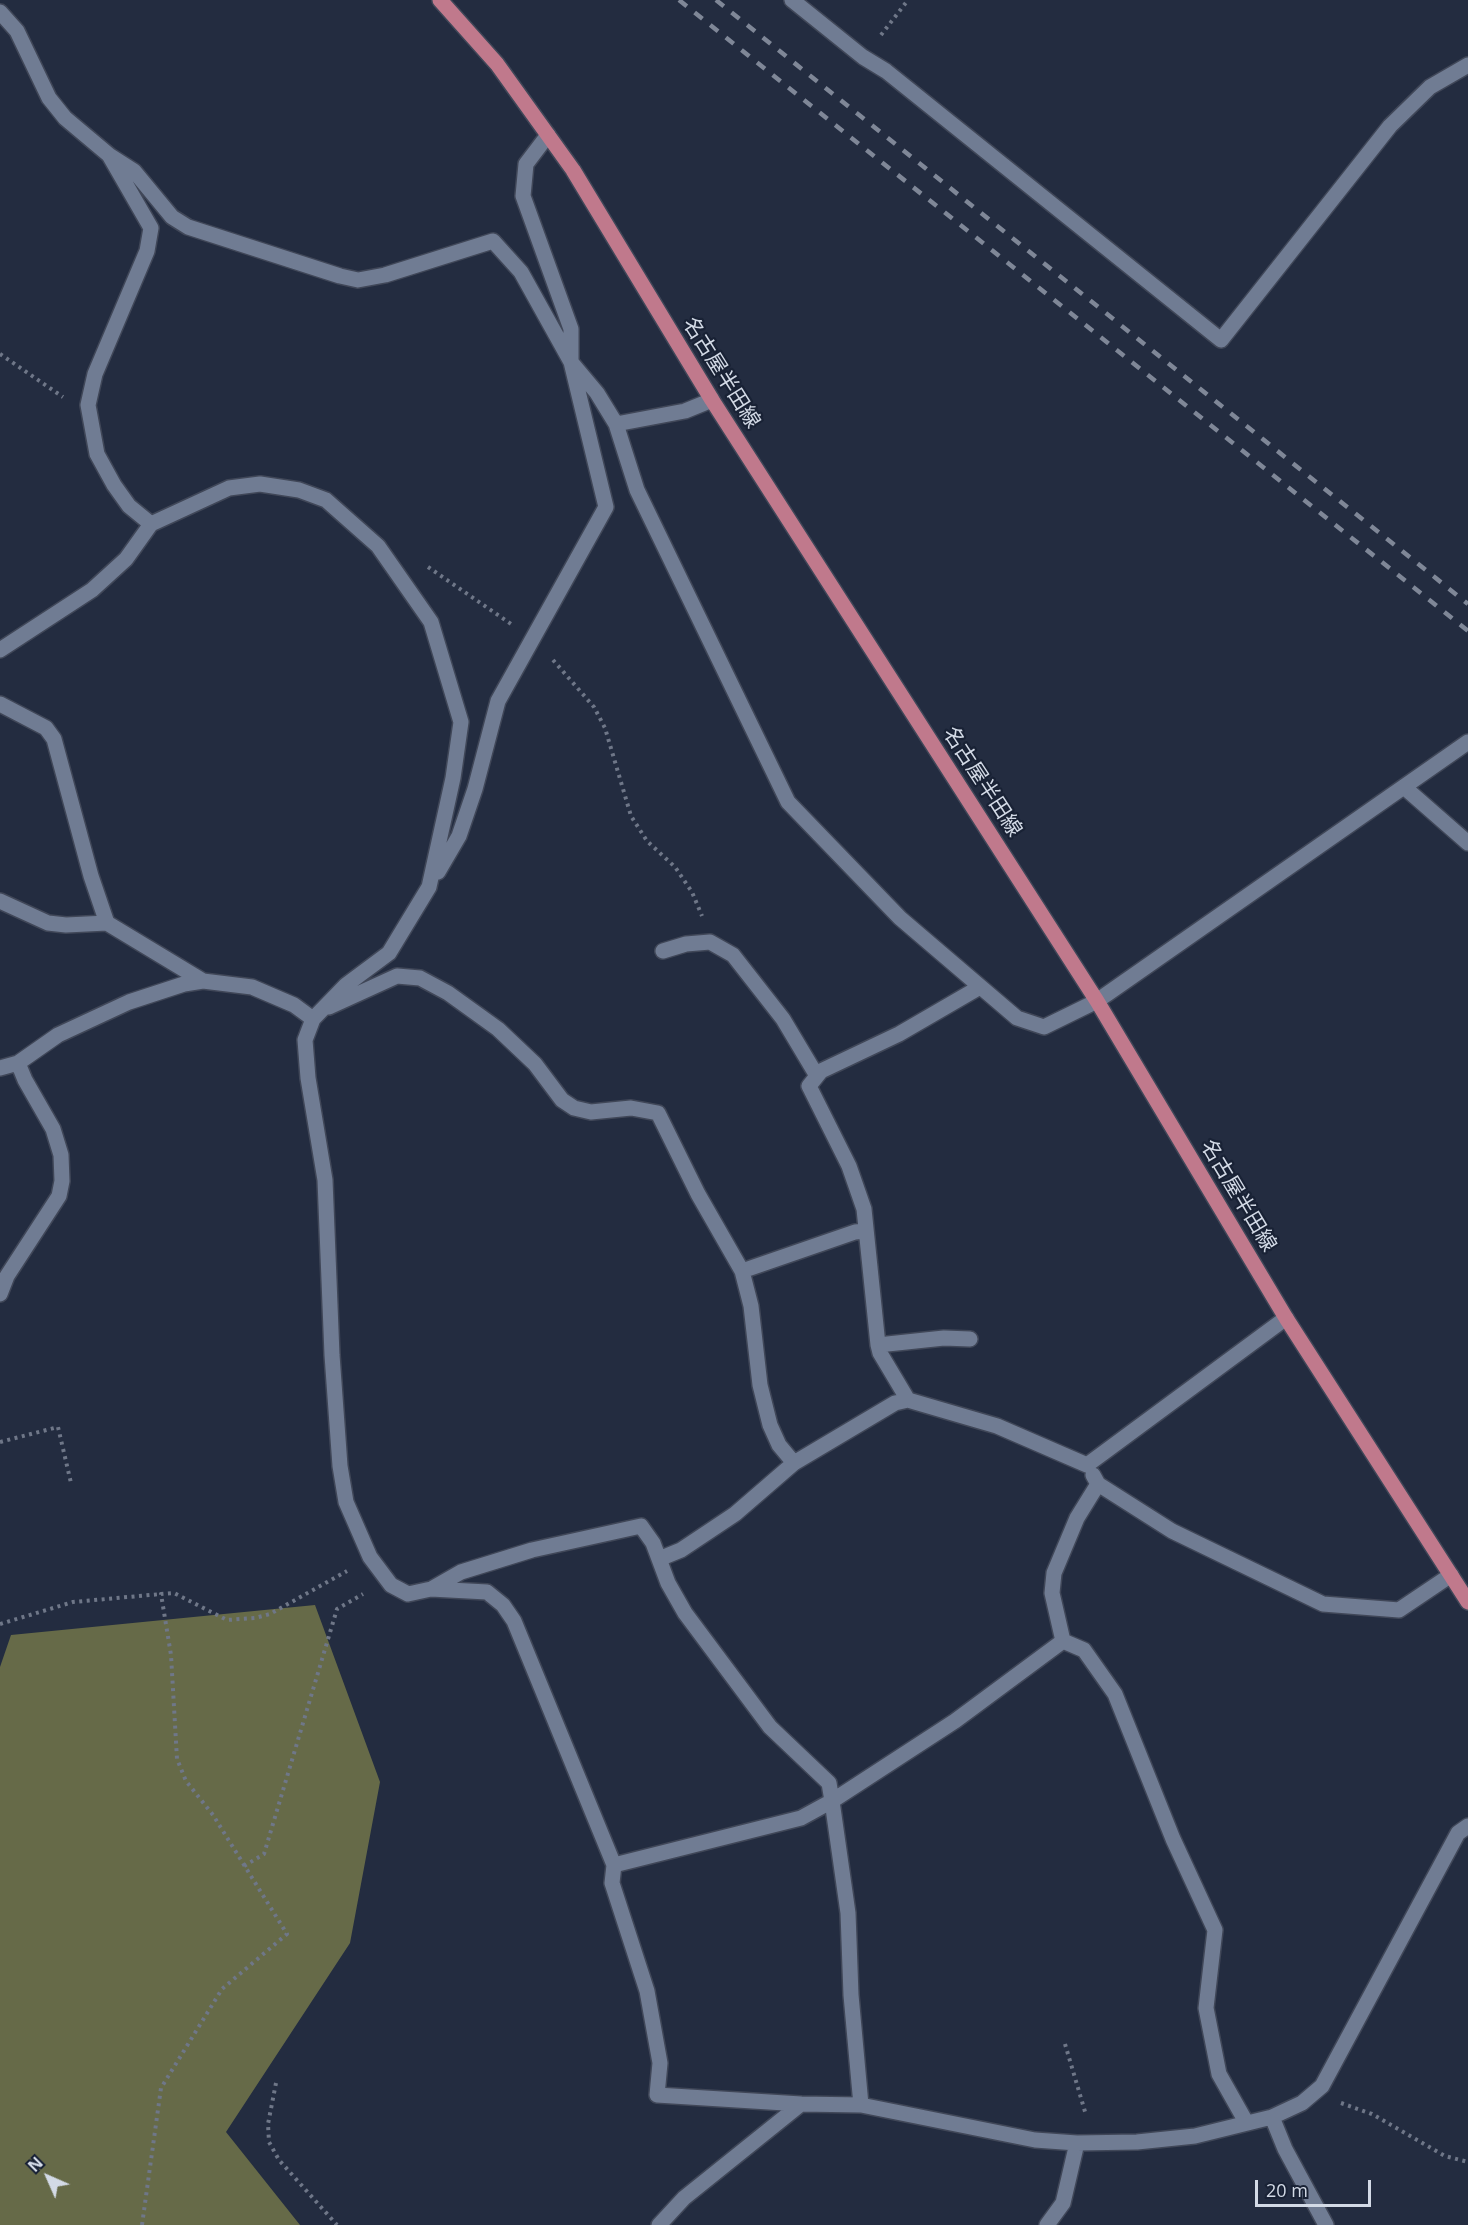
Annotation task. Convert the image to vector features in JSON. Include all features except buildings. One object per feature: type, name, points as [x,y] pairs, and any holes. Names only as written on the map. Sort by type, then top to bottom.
[{"type":"main road","name":"名古屋半田線","points":[[440,0],[497,64],[573,170],[712,400],[1097,1000],[1286,1318],[1468,1602]]},
{"type":"street","points":[[792,0],[863,57],[886,71],[1221,340],[1390,126],[1430,87],[1468,64]]},
{"type":"street","points":[[0,12],[17,31],[49,98],[65,118],[109,155],[134,171],[172,217],[188,227],[358,280],[493,241],[521,272],[571,362],[597,393],[616,424],[637,490],[788,802],[900,918],[1017,1018],[1044,1027],[1097,1000],[1468,742]]},
{"type":"street","points":[[548,135],[526,164],[524,196],[571,330],[571,362],[606,507],[498,701],[475,789],[459,836],[389,953],[346,985],[318,1014],[305,1040],[305,1057],[325,1180],[340,1466],[346,1502],[370,1557],[387,1580],[408,1594],[431,1589],[487,1592],[503,1605],[514,1621],[614,1865],[612,1883],[649,2002],[660,2064],[657,2095],[861,2106],[1035,2140],[1077,2143],[1195,2136],[1272,2116],[1302,2103],[1322,2086],[1458,1833],[1468,1826]]},
{"type":"street","points":[[109,155],[151,228],[147,251],[94,374],[88,405],[97,454],[129,506],[151,524]]},
{"type":"street","points":[[616,424],[685,411],[712,400]]},
{"type":"street","points":[[0,650],[92,590],[126,559],[151,524],[230,488],[260,484],[299,490],[326,500],[378,546],[431,622],[461,722],[453,778],[429,887]]},
{"type":"street","points":[[0,704],[40,725],[54,740],[91,876],[107,923]]},
{"type":"street","points":[[1404,787],[1468,843]]},
{"type":"street","points":[[0,901],[48,923],[66,925],[107,923],[202,981]]},
{"type":"street","points":[[663,951],[686,944],[710,942],[733,955],[783,1019],[817,1076]]},
{"type":"street","points":[[0,1068],[18,1063],[58,1035],[129,1002],[202,981],[252,987],[318,1014],[397,976],[420,978],[448,993],[498,1029],[535,1064],[562,1100],[574,1108],[591,1112],[631,1108],[658,1113],[698,1194],[742,1271],[751,1306],[760,1384],[770,1425],[778,1445],[794,1463]]},
{"type":"street","points":[[908,1400],[880,1353],[878,1345],[864,1209],[849,1166],[810,1086],[821,1071],[899,1034],[980,987]]},
{"type":"street","points":[[1,1290],[7,1276],[59,1196],[62,1181],[61,1155],[53,1129],[18,1063]]},
{"type":"street","points":[[742,1271],[855,1232],[866,1231]]},
{"type":"street","points":[[1087,1465],[1286,1318]]},
{"type":"street","points":[[878,1345],[944,1338],[970,1339]]},
{"type":"street","points":[[659,1559],[681,1550],[735,1514],[794,1463],[895,1403],[908,1400],[997,1426],[1087,1465],[1098,1484],[1172,1531],[1323,1604],[1400,1610],[1451,1575]]},
{"type":"street","points":[[1063,1641],[1052,1593],[1054,1573],[1077,1518],[1098,1484]]},
{"type":"street","points":[[431,1589],[461,1572],[532,1550],[641,1526],[653,1543],[668,1583],[685,1613],[770,1727],[829,1783],[848,1913],[851,1995],[861,2106]]},
{"type":"street","points":[[614,1865],[801,1818],[832,1801],[955,1721],[1063,1641]]},
{"type":"street","points":[[1063,1641],[1084,1650],[1115,1694],[1173,1839],[1215,1930],[1206,2008],[1219,2074],[1246,2122]]},
{"type":"street","points":[[659,2225],[684,2198],[801,2104]]},
{"type":"street","points":[[1272,2116],[1326,2225]]},
{"type":"street","points":[[1047,2225],[1063,2203],[1077,2143]]},
{"type":"path","points":[[863,57],[908,0]]},
{"type":"path","points":[[0,354],[71,403],[88,405]]},
{"type":"path","points":[[424,564],[502,616],[531,640],[594,707],[605,728],[632,816],[647,841],[675,867],[692,891],[710,942]]},
{"type":"path","points":[[0,1442],[58,1427],[70,1483]]},
{"type":"path","points":[[0,1624],[73,1602],[174,1593],[228,1620],[255,1617],[270,1614],[370,1557]]},
{"type":"path","points":[[244,1866],[264,1854],[337,1609],[387,1580]]},
{"type":"path","points":[[142,2225],[161,2088],[222,1989],[287,1934],[213,1815],[186,1781],[177,1759],[171,1655],[161,1594]]},
{"type":"path","points":[[1065,2044],[1095,2142]]},
{"type":"path","points":[[276,2083],[268,2124],[268,2142],[279,2160],[337,2225]]},
{"type":"path","points":[[1313,2093],[1371,2114],[1445,2156],[1468,2162]]},
{"type":"green space","points":[[315,1605],[380,1782],[350,1943],[226,2132],[300,2225],[0,2225],[0,1667],[11,1635]]},
{"type":"railway","points":[[679,0],[1468,631]]},
{"type":"railway","points":[[716,0],[1468,604]]}]
